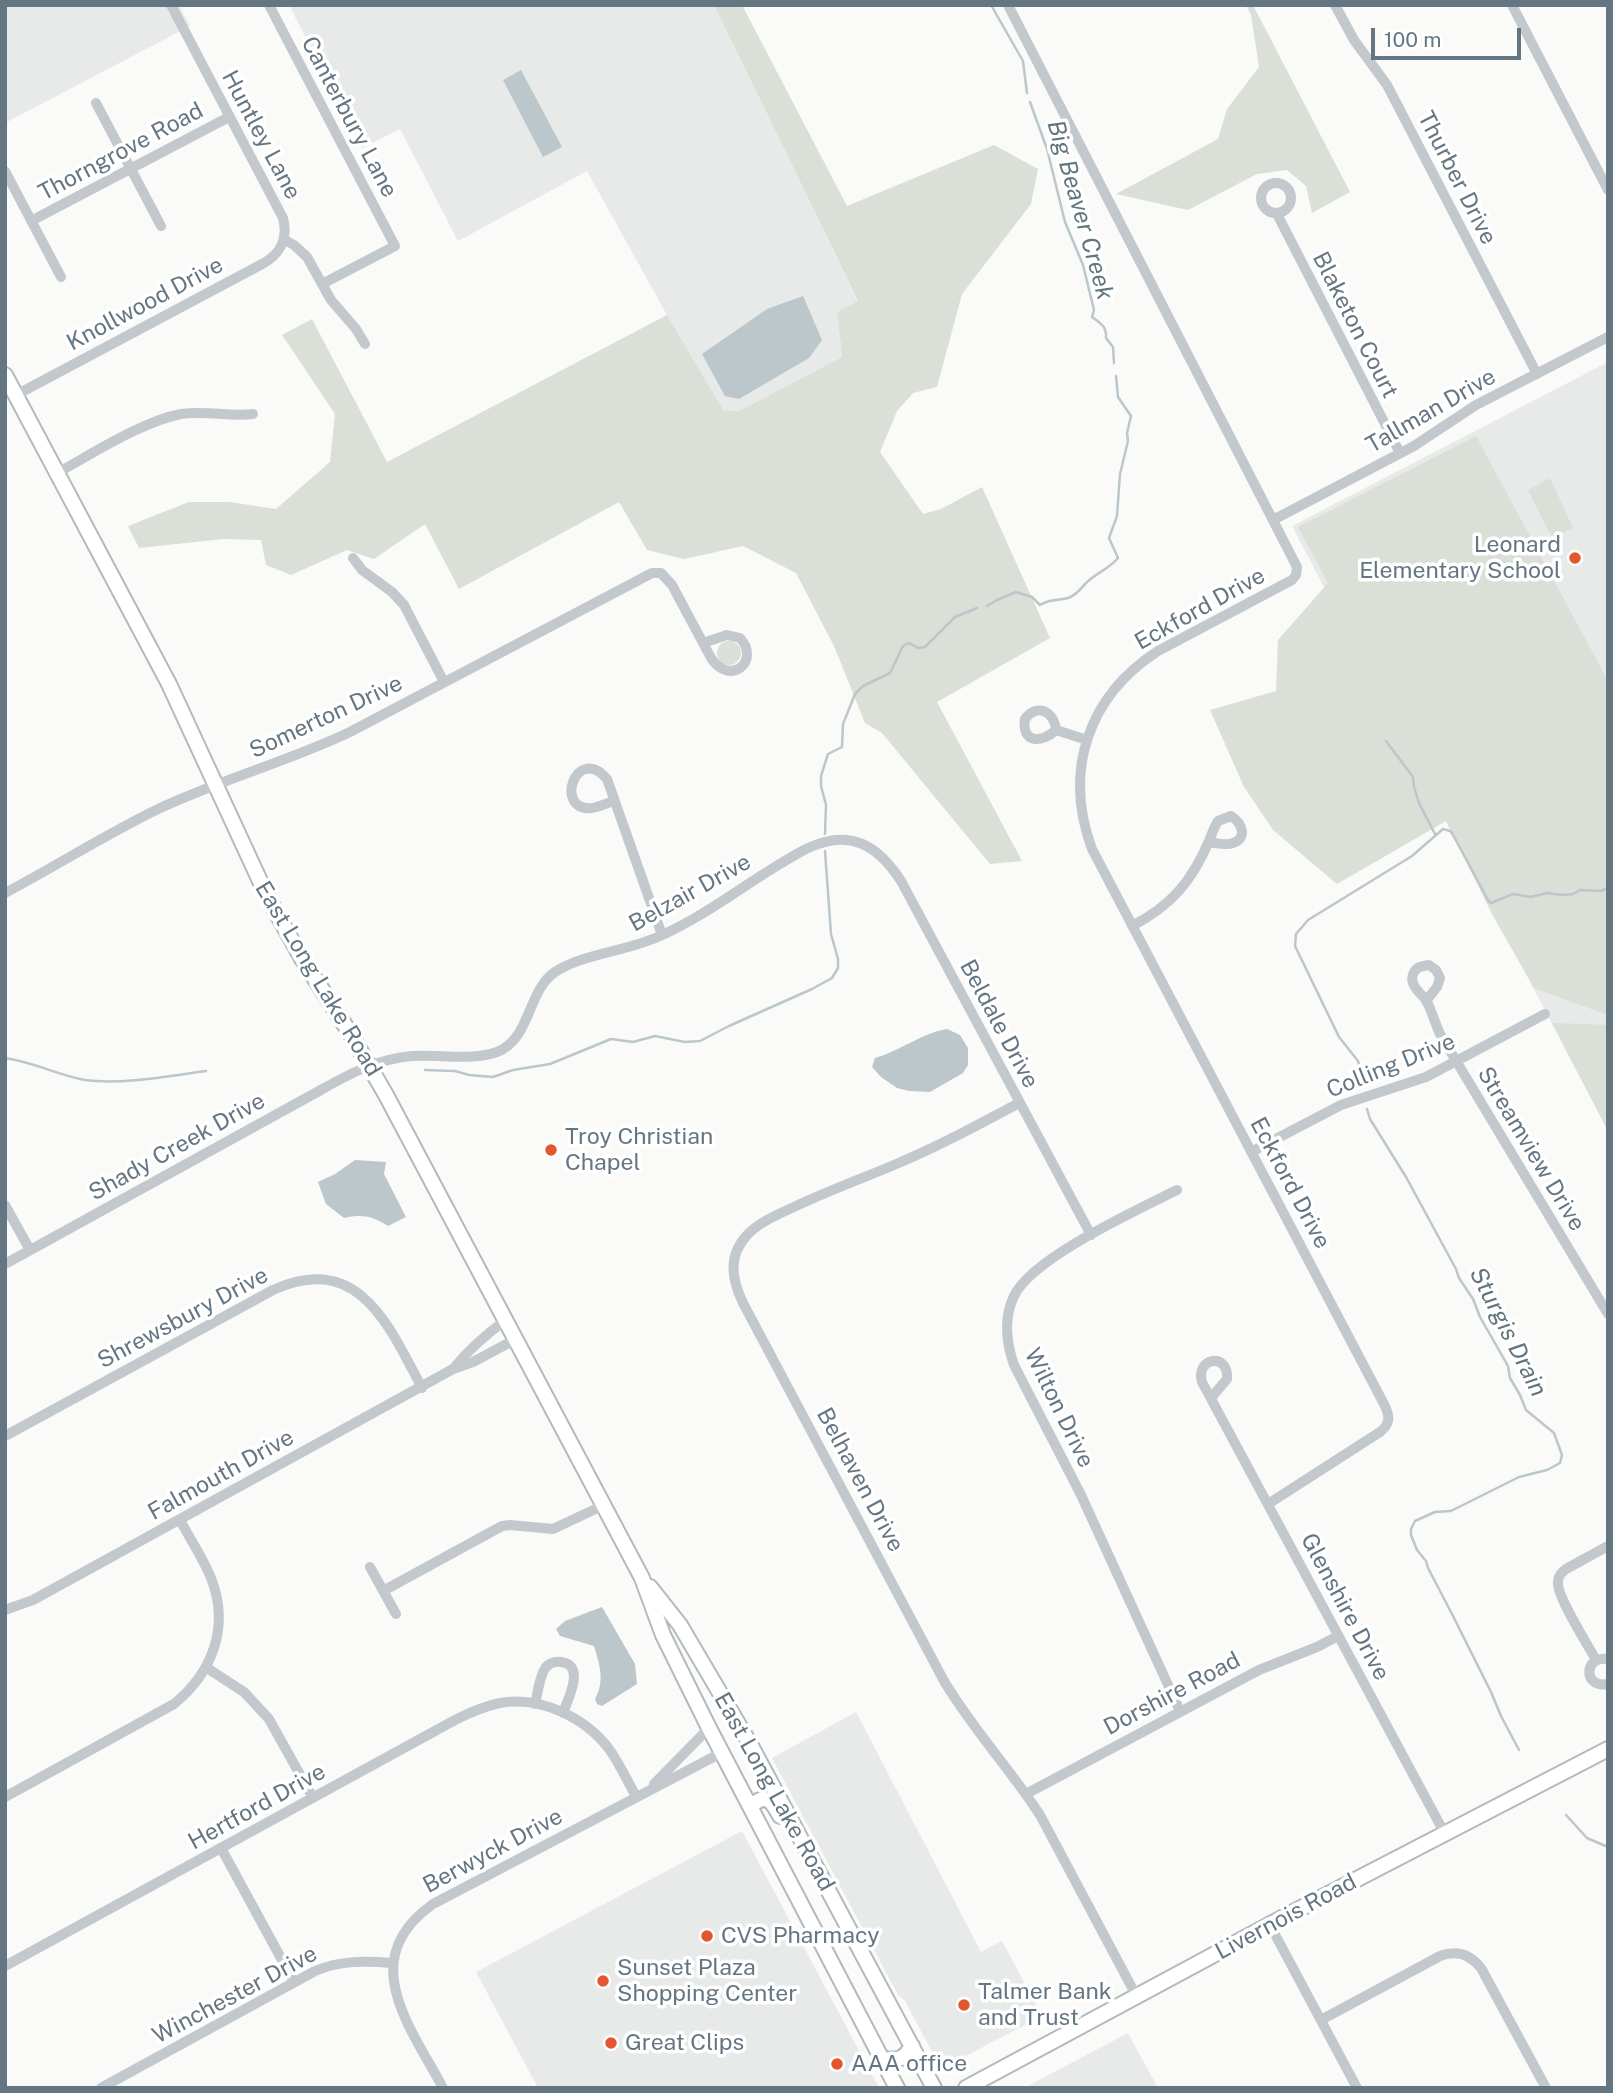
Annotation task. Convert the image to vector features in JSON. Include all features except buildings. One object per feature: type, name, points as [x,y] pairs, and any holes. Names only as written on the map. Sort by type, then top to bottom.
[{"type":"main road","name":"East Long Lake Road","points":[[5,375],[169,684],[265,894],[369,1065],[604,1505],[642,1578],[663,1635],[709,1728],[897,2088]]},
{"type":"main road","name":"East Long Lake Road","points":[[642,1578],[680,1625],[754,1752],[934,2088]]},
{"type":"main road","points":[[690,1689],[695,1682],[705,1682],[741,1745],[749,1752],[754,1752]]},
{"type":"main road","name":"Livernois Road","points":[[966,2088],[1270,1925],[1608,1749]]},
{"type":"main road","points":[[751,1805],[766,1798],[772,1802],[859,1963],[877,1980]]},
{"type":"main road","points":[[881,2059],[899,2059],[906,2056],[912,2046]]},
{"type":"street","name":"Huntley Lane","points":[[171,5],[283,218],[285,240]]},
{"type":"street","name":"Canterbury Lane","points":[[269,5],[395,246],[322,284]]},
{"type":"street","name":"Eckford Drive","points":[[1007,5],[1296,564],[1296,575],[1292,580],[1143,661],[1111,694],[1097,715],[1087,740],[1080,780],[1083,821],[1092,849],[1389,1416],[1387,1425],[1380,1432],[1268,1504]]},
{"type":"street","name":"Thurber Drive","points":[[1335,5],[1354,40],[1387,85],[1537,374]]},
{"type":"street","points":[[1512,5],[1608,190]]},
{"type":"street","points":[[96,103],[161,226]]},
{"type":"street","name":"Thorngrove Road","points":[[32,221],[229,117]]},
{"type":"street","points":[[5,171],[61,277]]},
{"type":"street","name":"Blaketon Court","points":[[1277,214],[1400,453]]},
{"type":"street","points":[[285,240],[302,250],[331,300],[365,344]]},
{"type":"street","name":"Knollwood Drive","points":[[16,395],[264,263],[279,251],[285,240]]},
{"type":"street","name":"Tallman Drive","points":[[1273,520],[1432,435],[1476,405],[1608,337]]},
{"type":"street","points":[[58,473],[163,419],[192,413],[253,414]]},
{"type":"street","points":[[352,558],[362,570],[392,592],[404,605],[444,682]]},
{"type":"street","name":"Somerton Drive","points":[[5,893],[154,811],[326,743],[652,573],[661,573],[672,585],[703,643]]},
{"type":"street","points":[[727,635],[740,638],[748,656],[745,663],[736,670],[726,672],[711,658],[703,643],[727,635]]},
{"type":"street","points":[[1056,730],[1087,740]]},
{"type":"street","points":[[614,801],[592,808],[580,805],[572,796],[573,778],[584,770],[597,770],[607,779],[662,935]]},
{"type":"street","name":"Belzair Drive","points":[[369,1065],[382,1060],[414,1056],[496,1052],[508,1045],[517,1034],[538,989],[556,971],[578,961],[638,945],[662,935],[690,921],[813,846],[841,840],[861,842]]},
{"type":"street","name":"Beldale Drive","points":[[861,842],[886,859],[901,881],[1091,1235]]},
{"type":"street","points":[[1132,926],[1154,914],[1171,900],[1189,880],[1209,842]]},
{"type":"street","name":"Streamview Drive","points":[[1426,1001],[1432,1018],[1456,1061],[1608,1314]]},
{"type":"street","name":"Colling Drive","points":[[1251,1152],[1341,1105],[1411,1083],[1545,1014]]},
{"type":"street","name":"Shady Creek Drive","points":[[5,1264],[369,1065]]},
{"type":"street","name":"Belhaven Drive","points":[[1019,1102],[931,1149],[814,1198],[760,1224],[748,1234],[739,1247],[734,1258],[733,1280],[944,1681],[966,1715],[1026,1794],[1058,1847],[1137,1997]]},
{"type":"street","name":"Wilton Drive","points":[[1177,1190],[1091,1235],[1040,1266],[1014,1296],[1006,1324],[1009,1352],[1021,1380],[1081,1495],[1180,1711]]},
{"type":"street","points":[[5,1205],[30,1250]]},
{"type":"street","name":"Shrewsbury Drive","points":[[5,1436],[273,1290],[311,1279],[344,1285],[369,1301],[387,1324],[422,1388]]},
{"type":"street","name":"Falmouth Drive","points":[[453,1369],[468,1350],[506,1320]]},
{"type":"street","name":"Falmouth Drive","points":[[5,1610],[33,1600],[453,1369],[473,1362],[516,1339]]},
{"type":"street","name":"Glenshire Drive","points":[[1210,1398],[1445,1834]]},
{"type":"street","points":[[383,1591],[495,1529],[510,1525],[553,1529],[604,1505]]},
{"type":"street","points":[[5,1797],[174,1704],[193,1687],[207,1668],[216,1641],[218,1606],[207,1569],[180,1520]]},
{"type":"street","points":[[1596,1660],[1562,1598],[1558,1584],[1561,1573],[1566,1569],[1608,1546]]},
{"type":"street","points":[[370,1567],[396,1614]]},
{"type":"street","name":"Dorshire Road","points":[[1026,1794],[1271,1664],[1338,1636]]},
{"type":"street","points":[[1608,1659],[1596,1660],[1591,1664],[1589,1676],[1598,1685],[1608,1684]]},
{"type":"street","points":[[535,1704],[545,1669],[552,1662],[562,1662],[571,1667],[575,1678],[563,1713]]},
{"type":"street","points":[[207,1668],[244,1692],[270,1719],[313,1798]]},
{"type":"street","name":"Hertford Drive","points":[[5,1966],[455,1720],[482,1708],[514,1702],[535,1704],[563,1713],[581,1723],[601,1740],[618,1762],[636,1796]]},
{"type":"street","name":"Berwyck Drive","points":[[646,1791],[669,1771],[709,1728]]},
{"type":"street","name":"Berwyck Drive","points":[[443,2088],[399,2006],[394,1989],[393,1963],[397,1948],[404,1932],[417,1916],[433,1904],[722,1753]]},
{"type":"street","points":[[221,1848],[294,1982]]},
{"type":"street","points":[[1270,1925],[1357,2088]]},
{"type":"street","points":[[1321,2020],[1440,1956],[1452,1953],[1465,1955],[1481,1968],[1546,2088]]},
{"type":"street","name":"Winchester Drive","points":[[101,2088],[324,1967],[346,1962],[393,1963]]},
{"type":"shaded area","points":[[5,5],[179,5],[190,26],[5,123]]},
{"type":"shaded area","points":[[289,5],[714,5],[858,302],[837,312],[842,357],[739,411],[724,411],[587,171],[458,241],[400,129],[362,148]]},
{"type":"shaded area","points":[[714,5],[742,5],[847,206],[994,145],[1038,169],[1031,204],[962,294],[937,387],[913,393],[897,411],[880,452],[923,514],[941,509],[982,487],[1050,638],[937,702],[1022,861],[990,864],[882,733],[865,723],[834,646],[796,573],[743,546],[684,559],[647,550],[619,502],[459,589],[425,524],[374,559],[347,550],[291,575],[266,565],[261,540],[223,539],[139,548],[128,526],[189,502],[230,502],[276,509],[330,462],[335,414],[282,335],[312,319],[387,462],[667,315],[724,411],[739,411],[842,357],[837,312],[858,301]]},
{"type":"shaded area","points":[[1246,5],[1253,5],[1350,192],[1312,213],[1306,186],[1287,170],[1257,174],[1188,210],[1116,194],[1218,139],[1227,109],[1259,67],[1251,15]]},
{"type":"shaded area","points":[[521,70],[562,147],[543,157],[503,80]]},
{"type":"shaded area","points":[[803,296],[822,340],[809,358],[739,399],[725,396],[702,354],[767,309]]},
{"type":"shaded area","points":[[1608,362],[1608,1131],[1292,526]]},
{"type":"shaded area","points":[[1476,436],[1608,681],[1608,1012],[1605,1014],[1534,988],[1493,916],[1446,821],[1337,884],[1273,830],[1244,787],[1210,710],[1276,691],[1278,640],[1328,583],[1298,527]]},
{"type":"shaded area","points":[[1550,478],[1573,528],[1556,537],[1549,532],[1528,490]]},
{"type":"shaded area","points":[[729,641],[738,644],[741,653],[738,662],[729,665],[720,662],[717,653],[720,644]]},
{"type":"shaded area","points":[[1552,1023],[1608,1025],[1608,1131]]},
{"type":"shaded area","points":[[947,1029],[960,1035],[968,1048],[968,1065],[963,1073],[930,1092],[897,1088],[872,1067],[875,1058]]},
{"type":"shaded area","points":[[355,1160],[386,1162],[384,1174],[406,1217],[388,1226],[367,1217],[344,1218],[326,1204],[318,1182]]},
{"type":"shaded area","points":[[602,1607],[635,1664],[637,1684],[602,1706],[597,1704],[595,1699],[601,1680],[594,1646],[560,1636],[556,1629],[565,1621]]},
{"type":"shaded area","points":[[856,1712],[981,1952],[1002,1941],[1042,2016],[941,2069],[905,2001],[898,1995],[772,1758]]},
{"type":"shaded area","points":[[742,1831],[879,2088],[538,2088],[476,1972]]},
{"type":"shaded area","points":[[1128,2033],[1158,2088],[1024,2088]]},
{"type":"waterway","name":"Big Beaver Creek","points":[[991,5],[1023,61],[1027,93]]},
{"type":"waterway","name":"Big Beaver Creek","points":[[1030,102],[1047,149],[1065,222],[1083,265],[1094,310],[1092,317],[1104,328],[1106,338],[1113,347],[1114,363]]},
{"type":"waterway","name":"Big Beaver Creek","points":[[987,606],[1016,592],[1032,597],[1040,605],[1051,600],[1068,598],[1118,558],[1109,538],[1117,516],[1120,474],[1131,416],[1118,397],[1116,376]]},
{"type":"waterway","name":"Big Beaver Creek","points":[[825,834],[826,805],[821,776],[828,754],[842,747],[843,724],[855,694],[863,686],[890,673],[903,646],[909,643],[918,648],[925,647],[955,617],[977,608]]},
{"type":"waterway","points":[[1386,741],[1413,777],[1419,803],[1435,834]]},
{"type":"waterway","name":"Sturgis Drain","points":[[1361,1071],[1358,1061],[1339,1037],[1295,946],[1296,934],[1308,920],[1412,856],[1443,829],[1452,833],[1491,903],[1513,894],[1531,897],[1547,893],[1563,895],[1580,890],[1601,891],[1608,888]]},
{"type":"waterway","name":"Big Beaver Creek","points":[[425,1070],[493,1077],[513,1070],[550,1064],[611,1039],[633,1042],[655,1036],[685,1042],[700,1041],[812,989],[832,978],[838,968],[831,934],[825,851]]},
{"type":"waterway","name":"Big Beaver Creek","points":[[5,1058],[75,1078],[99,1081],[145,1079],[206,1071]]},
{"type":"waterway","name":"Sturgis Drain","points":[[1367,1109],[1370,1119],[1406,1177],[1459,1278],[1473,1299],[1480,1317],[1508,1366],[1510,1378],[1526,1410],[1554,1433],[1562,1455],[1560,1463],[1547,1470],[1519,1477],[1451,1511],[1435,1512],[1415,1521],[1411,1529],[1417,1550],[1426,1561],[1519,1750]]},
{"type":"waterway","name":"Sturgis Drain","points":[[1566,1815],[1587,1838],[1608,1847]]},
{"type":"place","name":"Leonard Elementary School","points":[[1575,558]]},
{"type":"place","name":"Troy Christian Chapel","points":[[551,1150]]},
{"type":"place","name":"CVS Pharmacy","points":[[707,1936]]},
{"type":"place","name":"Sunset Plaza Shopping Center","points":[[603,1981]]},
{"type":"place","name":"Talmer Bank and Trust","points":[[964,2005]]},
{"type":"place","name":"Great Clips","points":[[611,2043]]},
{"type":"place","name":"AAA office","points":[[837,2064]]}]
